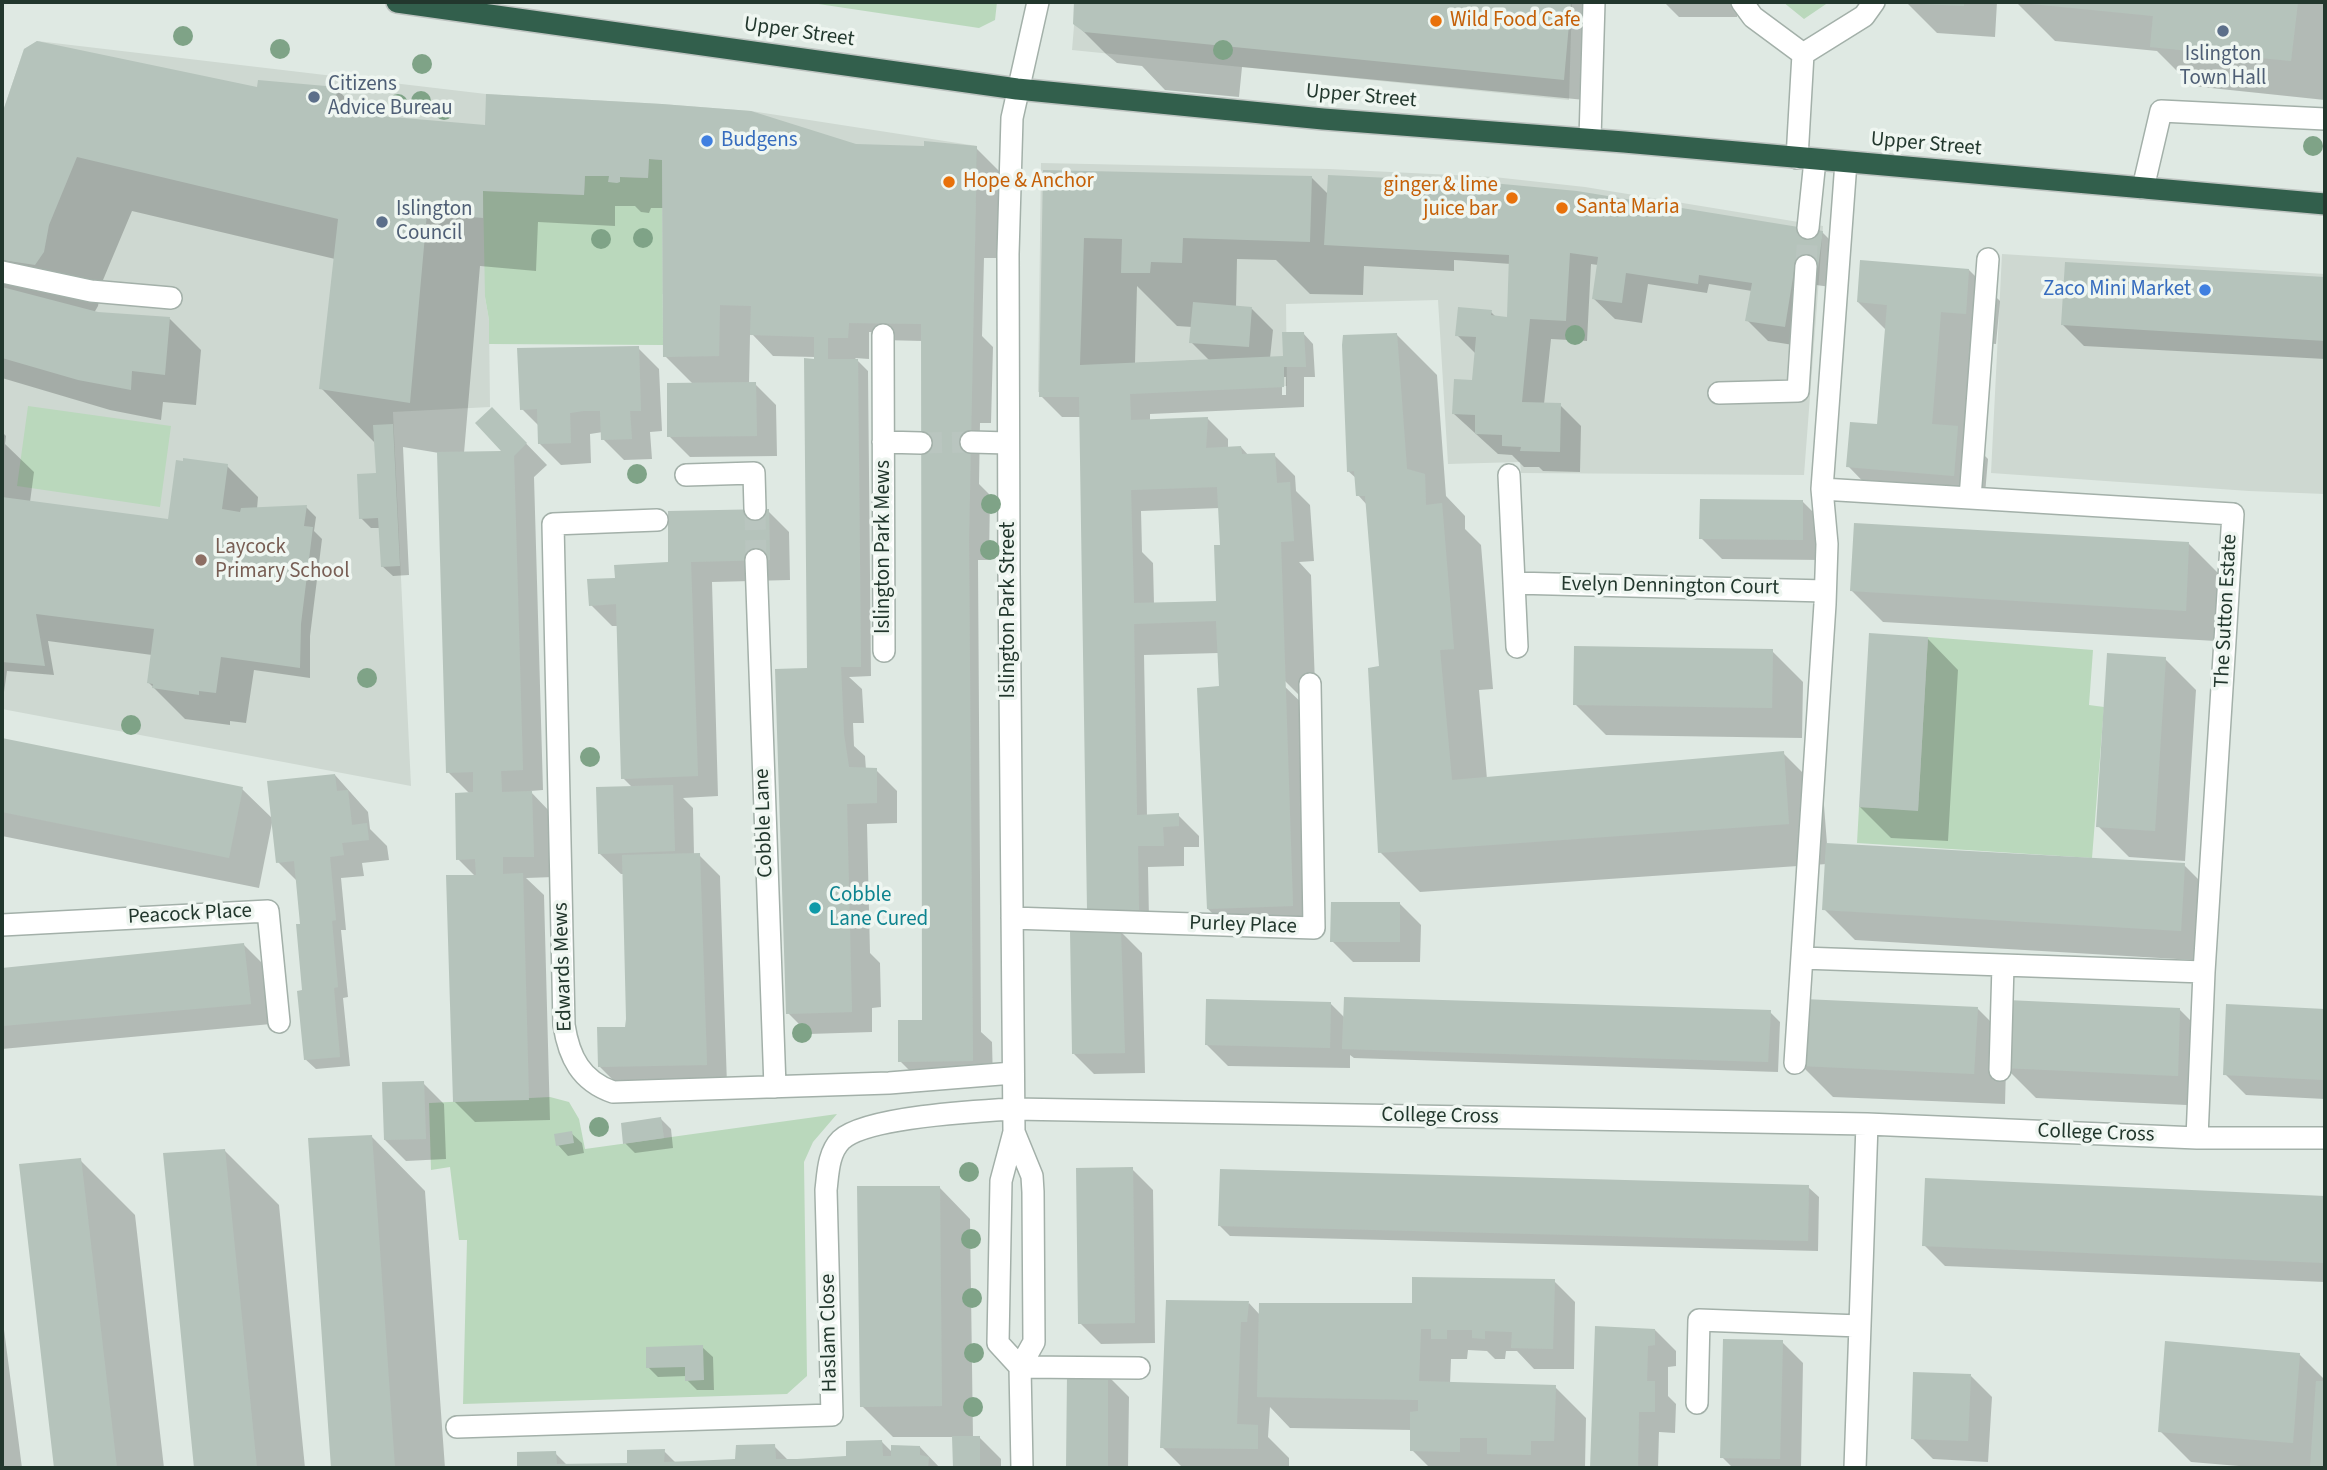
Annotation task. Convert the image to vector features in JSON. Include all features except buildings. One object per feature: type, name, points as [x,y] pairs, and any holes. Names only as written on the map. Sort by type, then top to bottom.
[{"type":"highway","name":"Upper Street","points":[[397,2],[1017,89],[2325,204]]},
{"type":"street","name":"Islington Park Street","points":[[1020,1367],[999,1343],[1001,1181],[1014,1132],[1008,443],[1010,186],[1012,118],[1038,2]]},
{"type":"street","points":[[1590,139],[1594,2]]},
{"type":"street","points":[[1742,2],[1753,17],[1803,54]]},
{"type":"street","points":[[1803,54],[1864,16],[1874,2]]},
{"type":"street","points":[[1803,54],[1808,228]]},
{"type":"street","points":[[2143,188],[2161,111],[2325,119]]},
{"type":"street","points":[[1795,1063],[1825,591],[1827,544],[1822,489],[1846,162]]},
{"type":"street","points":[[1970,498],[1988,259]]},
{"type":"street","points":[[1719,393],[1798,391],[1805,266]]},
{"type":"street","points":[[2,272],[91,291],[172,298]]},
{"type":"street","name":"Islington Park Mews","points":[[883,335],[884,651]]},
{"type":"street","name":"Islington Park Mews","points":[[883,442],[921,443]]},
{"type":"street","points":[[971,442],[1008,443]]},
{"type":"street","points":[[686,475],[754,473],[755,509]]},
{"type":"street","points":[[1509,475],[1517,647]]},
{"type":"street","name":"The Sutton Estate","points":[[1822,489],[2233,514],[2204,972],[2197,1138]]},
{"type":"street","name":"Edwards Mews","points":[[657,520],[553,524],[564,1025],[571,1056],[587,1078],[599,1087],[613,1092],[889,1083],[1013,1073]]},
{"type":"street","name":"Cobble Lane","points":[[755,560],[775,1087]]},
{"type":"street","name":"Evelyn Dennington Court","points":[[1514,583],[1825,591]]},
{"type":"street","name":"Purley Place","points":[[1012,918],[1314,928],[1310,684]]},
{"type":"street","name":"Peacock Place","points":[[2,925],[268,911],[279,1022]]},
{"type":"street","points":[[1802,958],[2204,972]]},
{"type":"street","points":[[2000,1070],[2003,965]]},
{"type":"street","name":"College Cross","points":[[1014,1109],[1867,1124],[2197,1138],[2325,1138]]},
{"type":"street","name":"Haslam Close","points":[[457,1427],[832,1415],[826,1191],[831,1156],[841,1141],[858,1129],[972,1111],[1014,1109]]},
{"type":"street","points":[[1855,1468],[1867,1124]]},
{"type":"street","name":"Islington Park Street","points":[[1014,1132],[1032,1176],[1035,1284],[1034,1342],[1020,1367],[1022,1468]]},
{"type":"street","points":[[999,1243],[1035,1284]]},
{"type":"street","points":[[1697,1403],[1699,1320],[1860,1325]]},
{"type":"street","points":[[1020,1367],[1139,1368]]},
{"type":"shaded area","points":[[1076,2],[1572,2],[1569,100],[1072,50]]},
{"type":"shaded area","points":[[37,41],[486,94],[751,111],[977,146],[972,289],[485,297],[489,320],[490,407],[393,412],[411,786],[2,709],[2,114],[24,49]]},
{"type":"shaded area","points":[[1041,163],[1329,169],[1494,177],[1585,187],[1823,226],[1804,475],[1521,473],[1520,462],[1448,464],[1438,300],[1286,304],[1287,386],[1038,392]]},
{"type":"shaded area","points":[[2002,254],[2325,274],[2325,494],[1991,473]]},
{"type":"green space","points":[[805,2],[997,2],[995,20],[979,28]]},
{"type":"green space","points":[[1783,2],[1829,2],[1804,19]]},
{"type":"green space","points":[[649,159],[662,160],[663,345],[489,344],[485,297],[483,191],[584,195],[585,176],[609,176],[609,182],[620,182],[620,177],[648,178]]},
{"type":"green space","points":[[28,406],[171,426],[160,507],[17,486]]},
{"type":"green space","points":[[1928,637],[2093,650],[2089,705],[2104,707],[2092,858],[1857,843],[1859,807],[1918,810]]},
{"type":"green space","points":[[550,1097],[569,1102],[579,1119],[585,1149],[837,1114],[813,1142],[804,1162],[807,1376],[787,1394],[463,1404],[467,1240],[459,1240],[450,1167],[431,1170],[429,1103]]},
{"type":"tunnel","points":[[1806,266],[1808,228]]},
{"type":"tunnel","points":[[921,443],[971,442]]},
{"type":"tunnel","points":[[755,509],[756,560]]},
{"type":"place","name":"Wild Food Cafe","points":[[1436,21]]},
{"type":"place","name":"Islington Town Hall","points":[[2223,31]]},
{"type":"place","name":"Citizens Advice Bureau","points":[[314,97]]},
{"type":"place","name":"Budgens","points":[[707,141]]},
{"type":"place","name":"Hope & Anchor","points":[[949,182]]},
{"type":"place","name":"ginger & lime juice bar","points":[[1512,198]]},
{"type":"place","name":"Santa Maria","points":[[1562,208]]},
{"type":"place","name":"Islington Council","points":[[382,222]]},
{"type":"place","name":"Zaco Mini Market","points":[[2205,290]]},
{"type":"place","name":"Laycock Primary School","points":[[201,560]]},
{"type":"place","name":"Cobble Lane Cured","points":[[815,908]]}]
